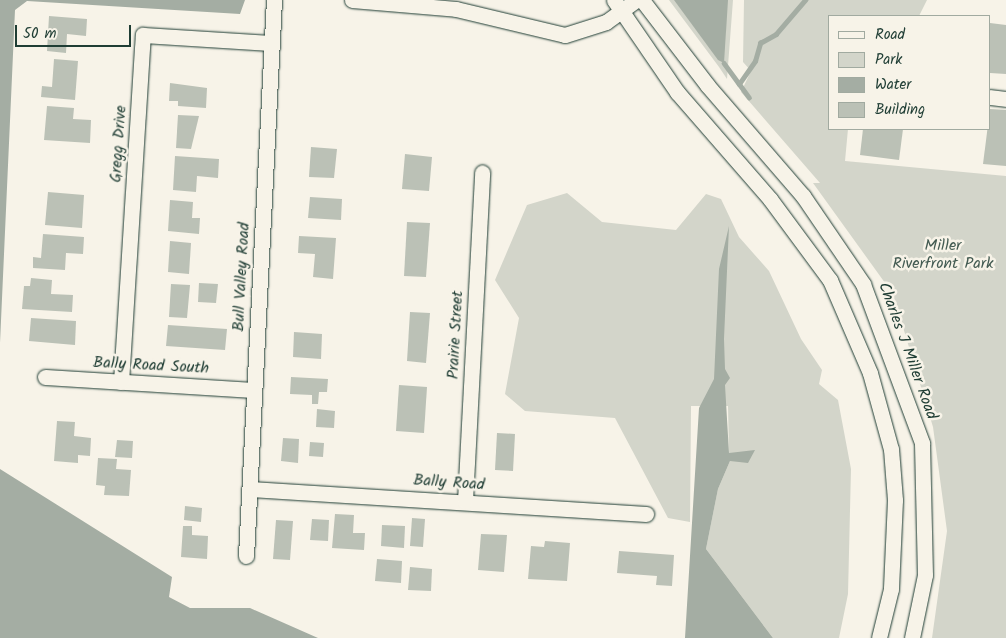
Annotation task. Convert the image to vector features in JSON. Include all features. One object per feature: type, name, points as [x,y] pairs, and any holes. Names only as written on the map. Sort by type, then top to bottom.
[{"type":"street","name":"Bull Valley Road","points":[[246,556],[274,0]]},
{"type":"street","points":[[352,0],[456,9],[566,35],[617,6],[636,0]]},
{"type":"street","name":"Charles J Miller Road","points":[[642,0],[708,86],[803,196],[863,284],[922,443],[925,575],[912,638]]},
{"type":"street","points":[[617,6],[677,92],[770,199],[830,280],[870,373],[891,448],[895,500],[891,589],[879,638]]},
{"type":"street","name":"Gregg Drive","points":[[121,382],[143,35],[271,43]]},
{"type":"street","points":[[991,97],[1006,98]]},
{"type":"street","name":"Prairie Street","points":[[465,501],[482,172]]},
{"type":"street","name":"Bally Road South","points":[[45,378],[254,390]]},
{"type":"street","name":"Bally Road","points":[[250,489],[465,501],[646,514]]},
{"type":"green space","points":[[669,0],[733,0],[727,79],[719,67]]},
{"type":"green space","name":"Miller Riverfront Park","points":[[744,0],[927,0],[920,15],[828,15],[828,130],[848,130],[845,161],[1006,176],[1006,638],[932,638],[947,531],[933,427],[893,294],[813,183],[820,183],[741,92],[751,71],[743,62]]},
{"type":"green space","points":[[567,193],[602,222],[676,230],[706,194],[721,199],[739,237],[769,271],[801,339],[822,370],[819,384],[838,400],[851,469],[848,594],[839,638],[773,638],[706,549],[718,489],[730,461],[744,455],[729,454],[728,406],[691,406],[690,522],[668,518],[615,418],[525,411],[505,394],[519,318],[495,280],[527,205]]},
{"type":"water","points":[[0,0],[245,0],[240,14],[27,1],[15,10],[0,343]]},
{"type":"water","points":[[674,0],[728,0],[724,63],[718,60]]},
{"type":"water","points":[[729,226],[724,339],[725,369],[730,378],[725,385],[729,453],[755,450],[748,463],[730,461],[718,489],[706,549],[773,638],[685,638],[699,408],[714,379],[719,269]]},
{"type":"water","points":[[0,469],[172,577],[169,597],[190,608],[250,608],[318,638],[0,638]]},
{"type":"building","points":[[49,16],[87,19],[86,36],[67,34],[66,53],[47,51]]},
{"type":"building","points":[[991,23],[1006,25],[1006,74],[991,73]]},
{"type":"building","points":[[54,59],[78,61],[75,100],[41,97],[42,86],[52,87]]},
{"type":"building","points":[[170,83],[207,88],[206,108],[178,106],[178,101],[169,101]]},
{"type":"building","points":[[47,106],[74,108],[73,119],[91,120],[90,143],[44,140]]},
{"type":"building","points":[[991,109],[1006,110],[1006,166],[983,164],[987,130],[991,130]]},
{"type":"building","points":[[178,115],[199,116],[191,149],[176,148]]},
{"type":"building","points":[[863,130],[903,130],[899,160],[860,155]]},
{"type":"building","points":[[311,147],[337,149],[334,178],[309,177]]},
{"type":"building","points":[[405,154],[432,157],[429,191],[402,189]]},
{"type":"building","points":[[175,156],[219,159],[218,178],[197,176],[196,192],[173,190]]},
{"type":"building","points":[[48,192],[84,195],[82,228],[45,225]]},
{"type":"building","points":[[310,197],[342,199],[341,220],[308,218]]},
{"type":"building","points":[[170,200],[193,202],[192,218],[200,218],[199,234],[168,231]]},
{"type":"building","points":[[407,222],[430,223],[426,277],[404,276]]},
{"type":"building","points":[[43,234],[84,237],[83,254],[66,253],[65,270],[33,268],[33,257],[41,258]]},
{"type":"building","points":[[299,236],[336,238],[333,279],[313,277],[315,254],[298,253]]},
{"type":"building","points":[[170,241],[191,243],[189,274],[168,272]]},
{"type":"building","points":[[31,278],[52,280],[51,294],[73,295],[72,312],[22,309],[24,286],[30,286]]},
{"type":"building","points":[[199,283],[218,284],[216,303],[198,302]]},
{"type":"building","points":[[171,284],[190,285],[187,318],[169,317]]},
{"type":"building","points":[[410,312],[430,313],[426,363],[407,361]]},
{"type":"building","points":[[31,318],[76,321],[75,345],[29,341]]},
{"type":"building","points":[[168,325],[227,329],[225,350],[166,346]]},
{"type":"building","points":[[294,332],[322,334],[321,359],[293,357]]},
{"type":"building","points":[[291,377],[328,379],[327,392],[319,392],[318,404],[312,404],[312,395],[290,394]]},
{"type":"building","points":[[399,385],[427,387],[424,433],[396,431]]},
{"type":"building","points":[[317,409],[335,411],[334,428],[316,427]]},
{"type":"building","points":[[57,421],[75,422],[74,436],[91,438],[90,456],[78,455],[78,463],[54,461]]},
{"type":"building","points":[[497,433],[515,434],[513,471],[495,470]]},
{"type":"building","points":[[283,438],[299,439],[298,463],[281,461]]},
{"type":"building","points":[[117,440],[133,441],[132,458],[115,457]]},
{"type":"building","points":[[310,442],[324,443],[323,457],[309,456]]},
{"type":"building","points":[[98,458],[117,459],[116,469],[131,470],[129,496],[104,495],[105,486],[96,485]]},
{"type":"building","points":[[185,506],[202,508],[201,522],[184,520]]},
{"type":"building","points":[[335,514],[354,515],[353,533],[365,533],[364,550],[332,548]]},
{"type":"building","points":[[412,518],[425,519],[423,547],[410,546]]},
{"type":"building","points":[[312,519],[329,520],[328,541],[310,540]]},
{"type":"building","points":[[276,520],[293,521],[290,560],[273,559]]},
{"type":"building","points":[[382,525],[405,526],[404,548],[381,546]]},
{"type":"building","points":[[183,526],[192,526],[192,535],[208,536],[207,559],[181,557]]},
{"type":"building","points":[[481,534],[507,535],[504,572],[478,570]]},
{"type":"building","points":[[545,541],[570,543],[567,581],[528,579],[531,546],[544,547]]},
{"type":"building","points":[[619,551],[674,555],[672,586],[656,585],[657,576],[617,573]]},
{"type":"building","points":[[377,559],[402,561],[401,583],[375,581]]},
{"type":"building","points":[[410,567],[432,569],[431,591],[408,590]]},
{"type":"waterway","points":[[749,98],[739,84],[755,61],[760,43],[776,34],[805,0]]},
{"type":"waterway","points":[[724,63],[739,84]]}]
